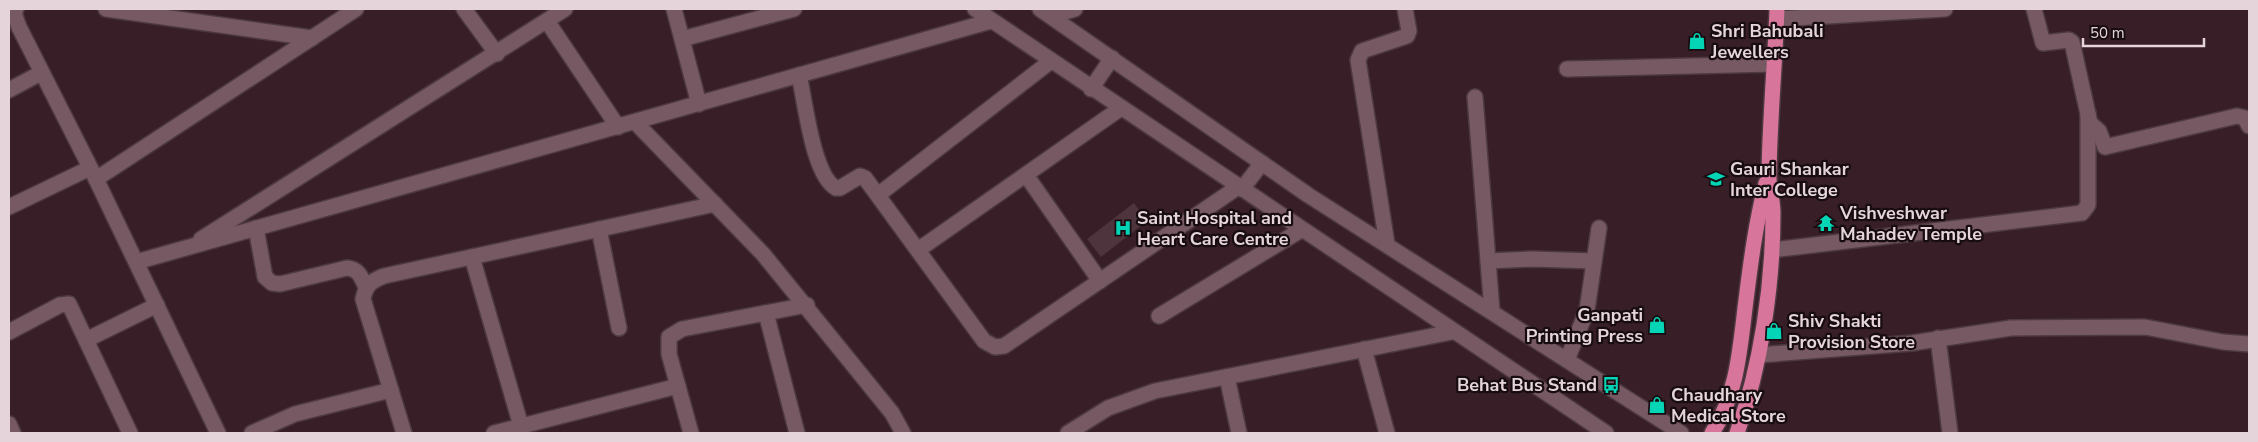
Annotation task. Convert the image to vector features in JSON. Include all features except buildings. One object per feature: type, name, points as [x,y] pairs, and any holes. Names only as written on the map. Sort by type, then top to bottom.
[{"type":"highway","points":[[1712,433],[1724,412],[1736,378],[1752,248],[1768,174],[1777,14]]},
{"type":"highway","points":[[1737,433],[1747,405],[1759,355],[1772,250],[1773,211],[1768,174]]},
{"type":"street","points":[[16,9],[14,12],[19,28],[93,173],[218,433]]},
{"type":"street","points":[[106,9],[312,38]]},
{"type":"street","points":[[9,207],[93,173],[356,9]]},
{"type":"street","points":[[464,9],[496,54]]},
{"type":"street","points":[[187,248],[565,9]]},
{"type":"street","points":[[674,9],[699,104]]},
{"type":"street","points":[[682,39],[794,9]]},
{"type":"street","points":[[975,9],[1051,61],[1094,84],[1121,108],[1249,178],[1339,215],[1682,433]]},
{"type":"street","points":[[1046,12],[1075,9]]},
{"type":"street","points":[[1387,244],[1358,60],[1362,50],[1407,36],[1409,31],[1405,9]]},
{"type":"street","points":[[1777,14],[1945,9]]},
{"type":"street","points":[[2034,9],[2043,43],[2069,40],[2072,42],[2090,123],[2099,131],[2105,147],[2236,116],[2245,118],[2249,126]]},
{"type":"street","points":[[1046,12],[1110,61],[1249,178],[1301,230],[1606,433]]},
{"type":"street","points":[[547,21],[618,127]]},
{"type":"street","points":[[136,262],[991,21]]},
{"type":"street","points":[[878,195],[1051,61]]},
{"type":"street","points":[[1094,84],[1110,61]]},
{"type":"street","points":[[1567,69],[1774,64]]},
{"type":"street","points":[[9,90],[42,73]]},
{"type":"street","points":[[799,75],[817,159],[823,175],[832,186],[840,188],[860,176],[865,178],[984,341],[995,347],[1004,346],[1249,178]]},
{"type":"street","points":[[1475,97],[1492,311]]},
{"type":"street","points":[[918,250],[1121,108]]},
{"type":"street","points":[[1772,250],[2082,213],[2088,205],[2088,113]]},
{"type":"street","points":[[635,122],[763,254],[807,305],[892,413],[903,433]]},
{"type":"street","points":[[1026,175],[1100,281]]},
{"type":"street","points":[[366,287],[384,276],[715,204]]},
{"type":"street","points":[[256,228],[266,277],[272,283],[280,284],[347,268],[354,269],[360,275],[366,287],[363,299],[404,433]]},
{"type":"street","points":[[1567,360],[1587,310],[1599,228]]},
{"type":"street","points":[[599,229],[619,328]]},
{"type":"street","points":[[1159,316],[1301,230]]},
{"type":"street","points":[[472,256],[521,426]]},
{"type":"street","points":[[1488,261],[1532,259],[1594,261]]},
{"type":"street","points":[[9,332],[60,304],[69,304],[130,433]]},
{"type":"street","points":[[86,340],[156,305]]},
{"type":"street","points":[[691,433],[667,343],[669,337],[674,332],[807,305]]},
{"type":"street","points":[[766,313],[797,433]]},
{"type":"street","points":[[1759,355],[1882,346],[2011,328],[2145,327],[2223,342],[2249,344]]},
{"type":"street","points":[[1068,433],[1100,412],[1129,399],[1154,391],[1452,332]]},
{"type":"street","points":[[1938,338],[1950,433]]},
{"type":"street","points":[[1364,350],[1387,433]]},
{"type":"street","points":[[1227,377],[1240,433]]},
{"type":"street","points":[[494,433],[678,386]]},
{"type":"street","points":[[252,433],[295,414],[391,390]]},
{"type":"street","points":[[9,424],[13,433]]},
{"type":"place","name":"Shri Bahubali Jewellers","points":[[1697,41]]},
{"type":"place","name":"Gauri Shankar Inter College","points":[[1716,179]]},
{"type":"place","name":"Vishveshwar Mahadev Temple","points":[[1826,223]]},
{"type":"place","name":"Saint Hospital and Heart Care Centre","points":[[1123,228]]},
{"type":"place","name":"Ganpati Printing Press","points":[[1657,325]]},
{"type":"place","name":"Shiv Shakti Provision Store","points":[[1774,331]]},
{"type":"place","name":"Behat Bus Stand","points":[[1611,385]]},
{"type":"place","name":"Chaudhary Medical Store","points":[[1657,405]]}]
